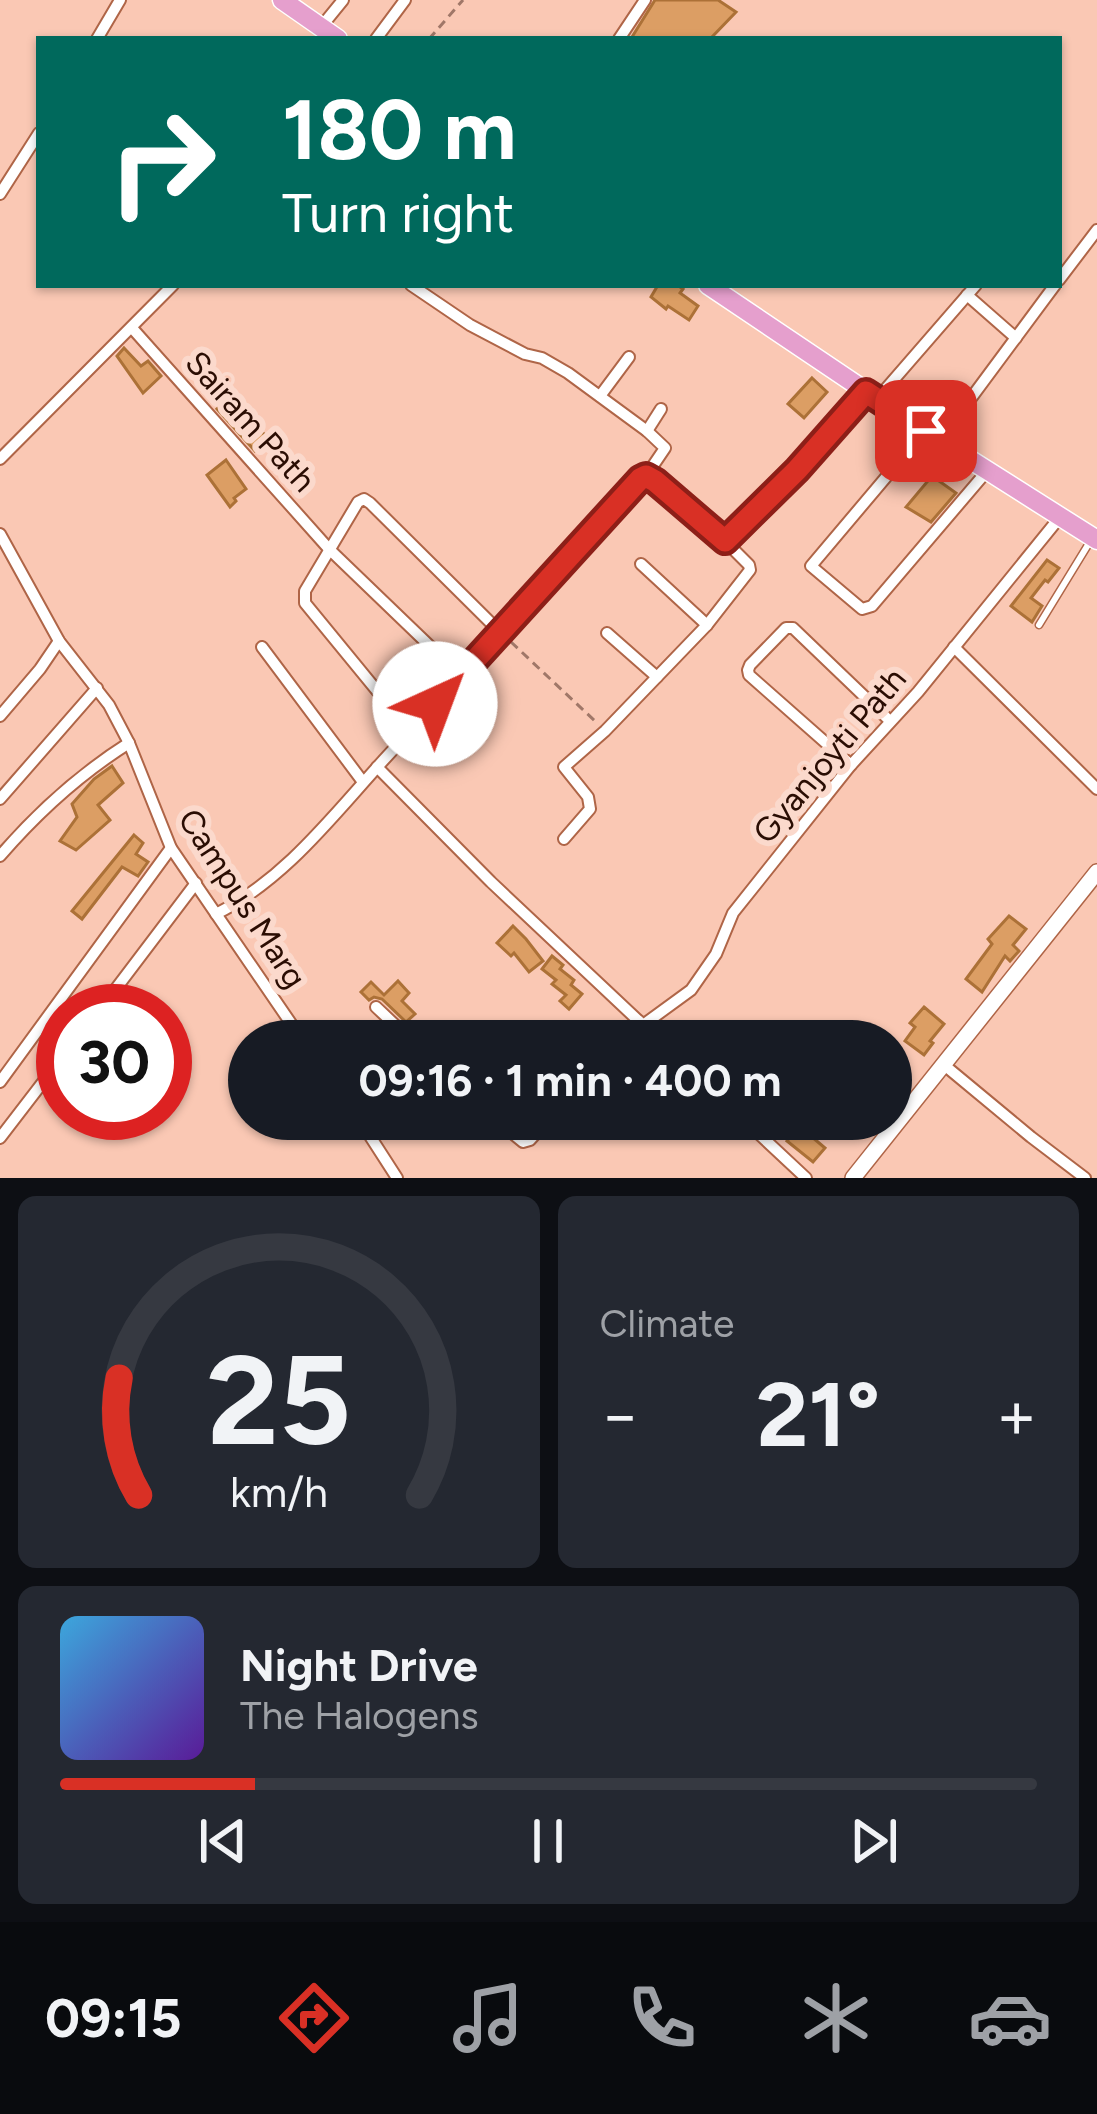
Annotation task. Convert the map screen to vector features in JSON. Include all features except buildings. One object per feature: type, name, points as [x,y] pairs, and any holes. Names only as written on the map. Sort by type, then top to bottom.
[{"type":"main road","points":[[282,0],[330,33]]},
{"type":"main road","points":[[723,289],[871,396],[1095,538]]},
{"type":"main road","points":[[853,1178],[1097,872]]},
{"type":"street","points":[[99,36],[120,0]]},
{"type":"street","points":[[330,33],[343,0]]},
{"type":"street","points":[[378,36],[405,0]]},
{"type":"street","points":[[621,36],[645,0]]},
{"type":"street","points":[[0,194],[36,139]]},
{"type":"street","points":[[1062,276],[1097,230]]},
{"type":"street","points":[[1062,256],[1071,264]]},
{"type":"street","points":[[0,460],[170,288]]},
{"type":"street","points":[[216,914],[241,902],[284,868],[632,485],[646,476],[665,448],[542,358],[470,325],[415,288]]},
{"type":"street","points":[[725,541],[974,288]]},
{"type":"street","points":[[987,471],[872,607],[862,609],[812,566],[933,436],[1053,288]]},
{"type":"street","points":[[967,296],[1016,338]]},
{"type":"street","name":"Sairam Path","points":[[132,328],[329,549]]},
{"type":"street","points":[[600,396],[628,357]]},
{"type":"street","points":[[647,431],[661,409]]},
{"type":"street","points":[[564,839],[590,808],[588,797],[564,767],[706,626],[750,570],[725,541],[646,476]]},
{"type":"street","name":"Sairam Path","points":[[410,731],[305,603],[305,591],[358,502],[364,499],[501,633]]},
{"type":"street","name":"Gyanjoyti Path","points":[[646,1020],[691,990],[716,954],[733,913],[1060,517]]},
{"type":"street","name":"Campus Marg","points":[[0,534],[58,641],[97,688],[129,742],[171,848],[289,1020]]},
{"type":"street","points":[[329,549],[461,676]]},
{"type":"street","points":[[641,564],[706,626]]},
{"type":"street","points":[[851,765],[749,675],[750,664],[786,628],[793,628],[890,721]]},
{"type":"street","points":[[607,633],[657,677]]},
{"type":"street","points":[[0,716],[58,641]]},
{"type":"street","points":[[262,647],[363,782]]},
{"type":"street","points":[[954,647],[1097,790]]},
{"type":"street","points":[[0,799],[97,688]]},
{"type":"street","points":[[0,856],[56,797],[129,742]]},
{"type":"street","points":[[377,767],[638,1020]]},
{"type":"street","points":[[0,1082],[171,848]]},
{"type":"street","points":[[119,984],[196,883]]},
{"type":"street","points":[[376,1007],[390,1020]]},
{"type":"street","points":[[943,1064],[1085,1178]]},
{"type":"street","points":[[0,1138],[36,1091]]},
{"type":"street","points":[[373,1140],[397,1178]]},
{"type":"street","points":[[765,1140],[806,1178]]},
{"type":"lane","points":[[1039,625],[1095,538]]},
{"type":"path","points":[[431,36],[463,0]]},
{"type":"path","points":[[501,633],[605,731]]},
{"type":"route","points":[[435,704],[640,479],[646,476],[655,481],[725,541],[866,392],[926,431]]}]
